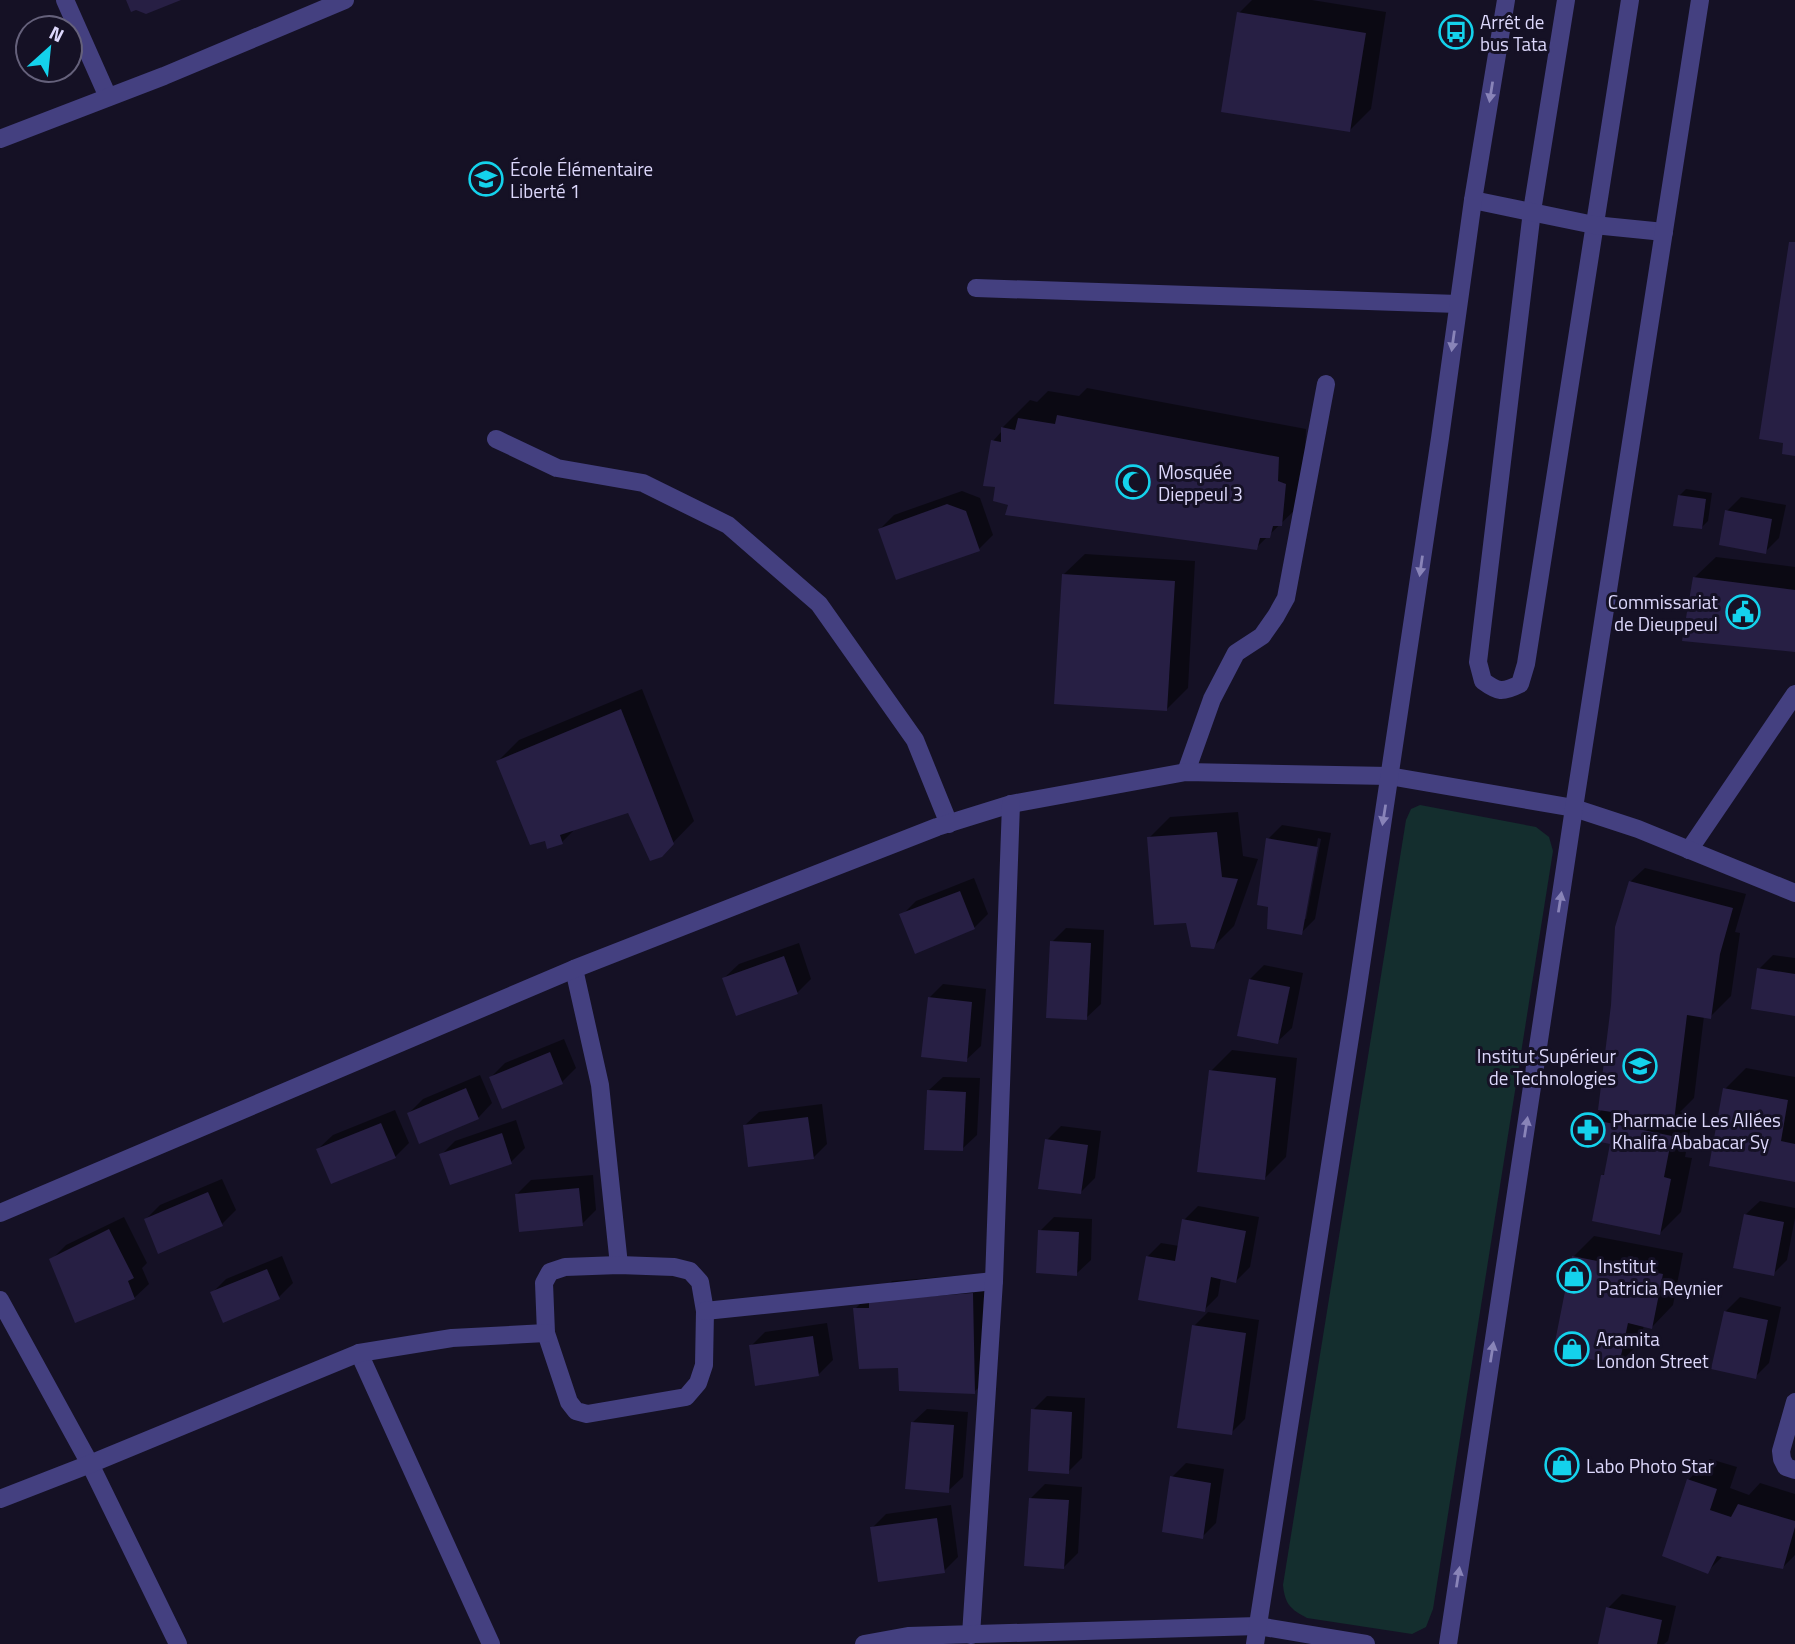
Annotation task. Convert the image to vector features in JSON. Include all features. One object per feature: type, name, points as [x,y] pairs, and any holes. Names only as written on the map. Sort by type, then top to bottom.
[{"type":"street","points":[[65,0],[108,97]]},
{"type":"street","points":[[0,139],[164,76],[345,0]]},
{"type":"street","points":[[1257,1635],[1440,438],[1473,200],[1506,0]]},
{"type":"street","points":[[1566,0],[1532,212],[1478,662],[1483,681],[1496,690],[1507,690],[1520,684],[1526,664],[1630,0]]},
{"type":"street","points":[[1448,1644],[1574,808],[1700,0]]},
{"type":"street","points":[[1473,200],[1594,225],[1664,232]]},
{"type":"street","points":[[976,288],[1458,304]]},
{"type":"street","points":[[1186,772],[1212,699],[1236,653],[1262,636],[1286,598],[1326,384]]},
{"type":"street","points":[[496,439],[557,468],[642,483],[729,525],[819,604],[915,740],[949,824]]},
{"type":"street","points":[[1689,850],[1795,694]]},
{"type":"street","points":[[0,1213],[575,969],[949,824],[1011,804],[1186,772],[1389,776],[1574,808],[1638,829],[1795,893]]},
{"type":"street","points":[[971,1635],[994,1281],[1011,804]]},
{"type":"street","points":[[575,969],[600,1085],[619,1265]]},
{"type":"street","points":[[619,1265],[674,1267],[690,1271],[700,1282],[705,1311],[704,1364],[698,1383],[686,1397],[587,1414],[576,1411],[569,1402],[545,1333],[544,1283],[550,1272],[565,1267],[619,1265]]},
{"type":"street","points":[[705,1311],[994,1281]]},
{"type":"street","points":[[0,1300],[90,1464],[178,1644]]},
{"type":"street","points":[[0,1499],[359,1353],[452,1338],[545,1333]]},
{"type":"street","points":[[359,1353],[491,1644]]},
{"type":"street","points":[[1795,1402],[1781,1451],[1786,1467],[1795,1470]]},
{"type":"street","points":[[864,1644],[971,1635],[1257,1635],[1366,1644]]},
{"type":"green space","points":[[1420,805],[1536,827],[1549,837],[1553,851],[1433,1609],[1426,1627],[1412,1634],[1307,1618],[1289,1605],[1283,1585],[1406,820],[1411,809]]},
{"type":"building","points":[[126,0],[181,0],[146,14],[136,10],[131,12]]},
{"type":"building","points":[[1237,12],[1366,33],[1350,132],[1221,112]]},
{"type":"building","points":[[1789,242],[1795,242],[1795,456],[1782,454],[1783,443],[1759,439]]},
{"type":"building","name":"Mosquée Dieppeul 3","points":[[1057,415],[1279,457],[1278,481],[1286,484],[1282,526],[1273,526],[1270,538],[1260,538],[1257,550],[1005,515],[1008,505],[993,501],[995,487],[983,486],[991,440],[1001,442],[1001,427],[1015,430],[1018,418],[1055,424]]},
{"type":"building","points":[[1678,495],[1706,499],[1702,529],[1673,526]]},
{"type":"building","points":[[947,504],[966,511],[980,551],[896,580],[878,529]]},
{"type":"building","points":[[1725,510],[1772,519],[1766,554],[1719,545]]},
{"type":"building","points":[[1062,574],[1175,581],[1167,711],[1054,704]]},
{"type":"building","points":[[1693,577],[1795,590],[1795,652],[1682,641]]},
{"type":"building","points":[[621,709],[674,844],[662,857],[650,861],[628,813],[560,835],[563,844],[547,849],[545,841],[530,845],[496,761]]},
{"type":"building","points":[[1217,832],[1222,877],[1238,879],[1214,949],[1191,947],[1186,923],[1154,925],[1147,837]]},
{"type":"building","points":[[1266,838],[1318,847],[1302,935],[1267,929],[1268,907],[1257,905]]},
{"type":"building","points":[[1629,881],[1733,908],[1720,954],[1711,1019],[1687,1015],[1674,1121],[1598,1110],[1611,1005],[1615,927]]},
{"type":"building","points":[[960,891],[975,929],[915,954],[899,914]]},
{"type":"building","points":[[1050,941],[1091,943],[1087,1020],[1046,1018]]},
{"type":"building","points":[[784,956],[798,994],[736,1016],[722,978]]},
{"type":"building","points":[[1757,968],[1795,974],[1795,1016],[1751,1009]]},
{"type":"building","points":[[1249,979],[1290,987],[1278,1044],[1237,1036]]},
{"type":"building","points":[[928,997],[972,1002],[967,1062],[921,1057]]},
{"type":"building","points":[[550,1052],[563,1084],[502,1109],[489,1077]]},
{"type":"building","points":[[1209,1070],[1276,1078],[1265,1180],[1197,1172]]},
{"type":"building","points":[[466,1088],[479,1119],[419,1144],[407,1113]]},
{"type":"building","points":[[1723,1088],[1788,1100],[1781,1141],[1795,1144],[1795,1182],[1709,1166]]},
{"type":"building","points":[[927,1090],[966,1092],[963,1151],[924,1150]]},
{"type":"building","points":[[808,1117],[814,1159],[748,1167],[743,1125]]},
{"type":"building","points":[[1590,1119],[1672,1136],[1664,1177],[1671,1179],[1660,1235],[1592,1221],[1610,1144],[1586,1139]]},
{"type":"building","points":[[381,1123],[396,1158],[331,1184],[316,1149]]},
{"type":"building","points":[[502,1133],[512,1164],[450,1185],[439,1154]]},
{"type":"building","points":[[1045,1139],[1088,1145],[1081,1194],[1038,1189]]},
{"type":"building","points":[[579,1188],[583,1226],[519,1232],[515,1194]]},
{"type":"building","points":[[208,1192],[223,1226],[158,1254],[144,1219]]},
{"type":"building","points":[[1744,1214],[1784,1222],[1774,1276],[1733,1268]]},
{"type":"building","points":[[1182,1219],[1246,1231],[1236,1283],[1211,1277],[1205,1312],[1138,1300],[1146,1256],[1175,1261]]},
{"type":"building","points":[[109,1229],[134,1278],[128,1281],[135,1299],[75,1323],[49,1259]]},
{"type":"building","points":[[1038,1230],[1079,1232],[1077,1276],[1036,1273]]},
{"type":"building","points":[[1572,1256],[1663,1274],[1652,1329],[1628,1323],[1619,1365],[1553,1352]]},
{"type":"building","points":[[267,1269],[280,1299],[223,1323],[210,1292]]},
{"type":"building","points":[[973,1293],[975,1394],[899,1391],[898,1368],[859,1369],[853,1308],[869,1308],[869,1301]]},
{"type":"building","points":[[1724,1311],[1768,1320],[1756,1379],[1711,1369]]},
{"type":"building","points":[[1192,1325],[1246,1333],[1232,1435],[1177,1428]]},
{"type":"building","points":[[813,1336],[819,1376],[755,1386],[749,1345]]},
{"type":"building","points":[[1031,1409],[1072,1412],[1069,1474],[1028,1471]]},
{"type":"building","points":[[911,1422],[954,1425],[949,1493],[905,1489]]},
{"type":"building","points":[[1170,1476],[1211,1483],[1203,1539],[1162,1532]]},
{"type":"building","points":[[1687,1479],[1717,1489],[1710,1510],[1731,1517],[1738,1504],[1795,1521],[1783,1569],[1717,1556],[1708,1574],[1662,1556]]},
{"type":"building","points":[[1029,1498],[1069,1500],[1064,1569],[1024,1566]]},
{"type":"building","points":[[937,1518],[945,1573],[878,1582],[870,1527]]},
{"type":"building","points":[[1606,1607],[1662,1620],[1657,1644],[1598,1644]]},
{"type":"place","name":"Arrêt de bus Tata","points":[[1456,32]]},
{"type":"place","name":"École Élémentaire Liberté 1","points":[[486,179]]},
{"type":"place","name":"Mosquée Dieppeul 3","points":[[1133,482]]},
{"type":"place","name":"Commissariat de Dieuppeul","points":[[1743,612]]},
{"type":"place","name":"Institut Supérieur de Technologies","points":[[1640,1066]]},
{"type":"place","name":"Pharmacie Les Allées Khalifa Ababacar Sy","points":[[1588,1130]]},
{"type":"place","name":"Institut Patricia Reynier","points":[[1574,1276]]},
{"type":"place","name":"Aramita London Street","points":[[1572,1349]]},
{"type":"place","name":"Labo Photo Star","points":[[1562,1465]]}]
